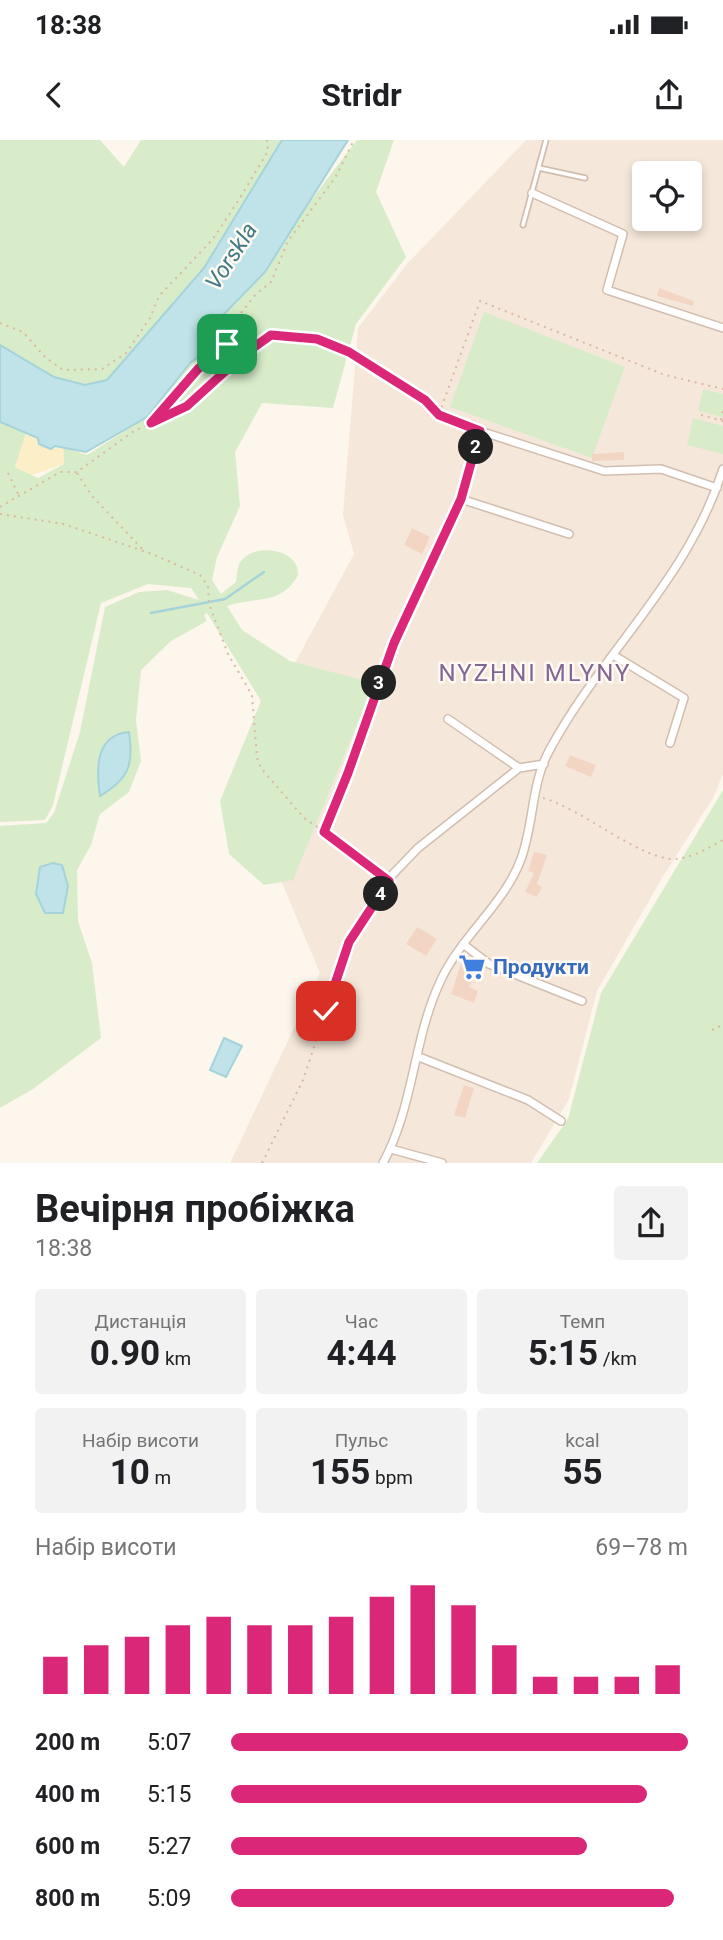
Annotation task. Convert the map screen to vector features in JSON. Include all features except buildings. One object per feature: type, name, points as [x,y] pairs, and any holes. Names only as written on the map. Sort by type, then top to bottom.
[{"type":"street","points":[[532,193],[623,234],[607,290],[723,328]]},
{"type":"street","points":[[434,559],[461,499],[480,431],[604,471],[661,469],[717,488]]},
{"type":"street","points":[[383,1163],[391,1149],[439,984],[463,944],[508,885],[518,867],[544,764],[613,654],[687,553],[723,469]]},
{"type":"street","points":[[461,499],[569,534]]},
{"type":"street","points":[[613,654],[684,698],[670,743]]},
{"type":"street","points":[[448,719],[519,768]]},
{"type":"street","points":[[364,919],[389,881],[418,848],[519,768],[544,764]]},
{"type":"street","points":[[327,834],[389,881]]},
{"type":"street","points":[[463,944],[489,964],[582,1002]]},
{"type":"street","points":[[419,1057],[527,1100],[561,1121]]},
{"type":"street","points":[[391,1149],[442,1163]]},
{"type":"lane","points":[[523,225],[546,140]]},
{"type":"lane","points":[[539,168],[585,178]]},
{"type":"path","points":[[0,323],[23,332],[45,357],[63,370],[102,369],[126,353],[150,318],[159,296],[213,239],[268,151],[267,140]]},
{"type":"path","points":[[151,423],[198,369],[227,344],[237,318],[256,294],[271,282],[288,241],[335,178],[354,140]]},
{"type":"path","points":[[439,415],[480,301],[665,375],[723,389]]},
{"type":"path","points":[[0,507],[60,472],[77,472],[89,460],[151,423],[187,406],[242,356],[271,335],[317,339],[349,352],[425,400],[439,415],[480,431]]},
{"type":"path","points":[[701,415],[722,421],[723,411]]},
{"type":"path","points":[[77,472],[92,496],[145,551]]},
{"type":"path","points":[[8,473],[20,497]]},
{"type":"path","points":[[0,514],[64,524],[145,551],[200,576],[208,586],[209,604],[228,654],[252,695],[257,758],[261,768],[304,818],[327,834],[394,643],[434,559]]},
{"type":"path","points":[[535,796],[560,803],[652,853],[671,859],[690,857],[723,840]]},
{"type":"path","points":[[262,1163],[303,1080],[349,942],[364,919]]},
{"type":"path","points":[[712,1030],[723,1025]]},
{"type":"shaded area","points":[[526,140],[723,140],[723,774],[713,798],[662,878],[597,991],[569,1099],[531,1163],[230,1163],[320,973],[279,876],[290,672],[354,554],[343,515],[358,328],[407,264]]},
{"type":"green space","points":[[0,140],[100,140],[124,167],[141,140],[282,140],[204,268],[107,380],[85,385],[54,377],[0,345]]},
{"type":"green space","points":[[357,140],[394,140],[376,192],[406,257],[356,324],[333,408],[262,403],[235,452],[240,506],[217,557],[212,580],[221,594],[236,582],[240,563],[248,555],[266,550],[285,554],[297,566],[298,575],[284,592],[227,606],[242,630],[290,661],[374,683],[293,880],[264,885],[229,854],[220,801],[261,701],[207,613],[204,615],[207,621],[171,641],[141,670],[136,720],[141,761],[129,792],[100,814],[91,845],[77,870],[78,921],[92,963],[101,1038],[33,1089],[0,1108],[0,826],[46,823],[54,813],[80,732],[105,607],[139,592],[167,590],[199,600],[191,588],[148,584],[101,603],[53,805],[45,820],[0,822],[0,422],[26,434],[15,467],[38,478],[64,464],[63,447],[87,455],[147,417],[191,362],[221,341],[219,319],[265,272],[305,208]]},
{"type":"green space","points":[[484,312],[625,367],[592,458],[450,407]]},
{"type":"green space","points":[[703,389],[723,394],[723,417],[698,411]]},
{"type":"green space","points":[[693,418],[723,426],[723,454],[687,445]]},
{"type":"green space","points":[[723,790],[723,1163],[537,1163],[568,1119],[601,993]]},
{"type":"sand","points":[[26,434],[63,447],[64,464],[32,475],[15,467]]},
{"type":"water","name":"Vorskla","points":[[282,140],[348,140],[265,272],[219,319],[221,341],[191,362],[147,417],[86,452],[55,446],[51,449],[39,444],[38,438],[0,422],[0,345],[54,377],[85,385],[107,380],[204,268]]},
{"type":"water","points":[[129,732],[131,753],[127,770],[110,790],[100,796],[98,765],[104,746],[110,739]]},
{"type":"water","points":[[53,863],[62,865],[68,886],[63,913],[45,913],[36,894],[40,867]]},
{"type":"water","points":[[224,1038],[242,1046],[226,1077],[210,1070]]},
{"type":"waterway","points":[[151,613],[225,599],[264,572]]},
{"type":"place","name":"Продукти","points":[[472,967]]},
{"type":"district","name":"NYZHNI MLYNY","points":[[535,673]]},
{"type":"route","points":[[227,344],[213,359],[198,369],[151,423],[187,406],[242,356],[271,335],[317,339],[349,352],[367,366],[425,400],[439,415],[480,431],[461,499],[394,643],[324,832],[389,881],[349,942],[326,1011]]}]
